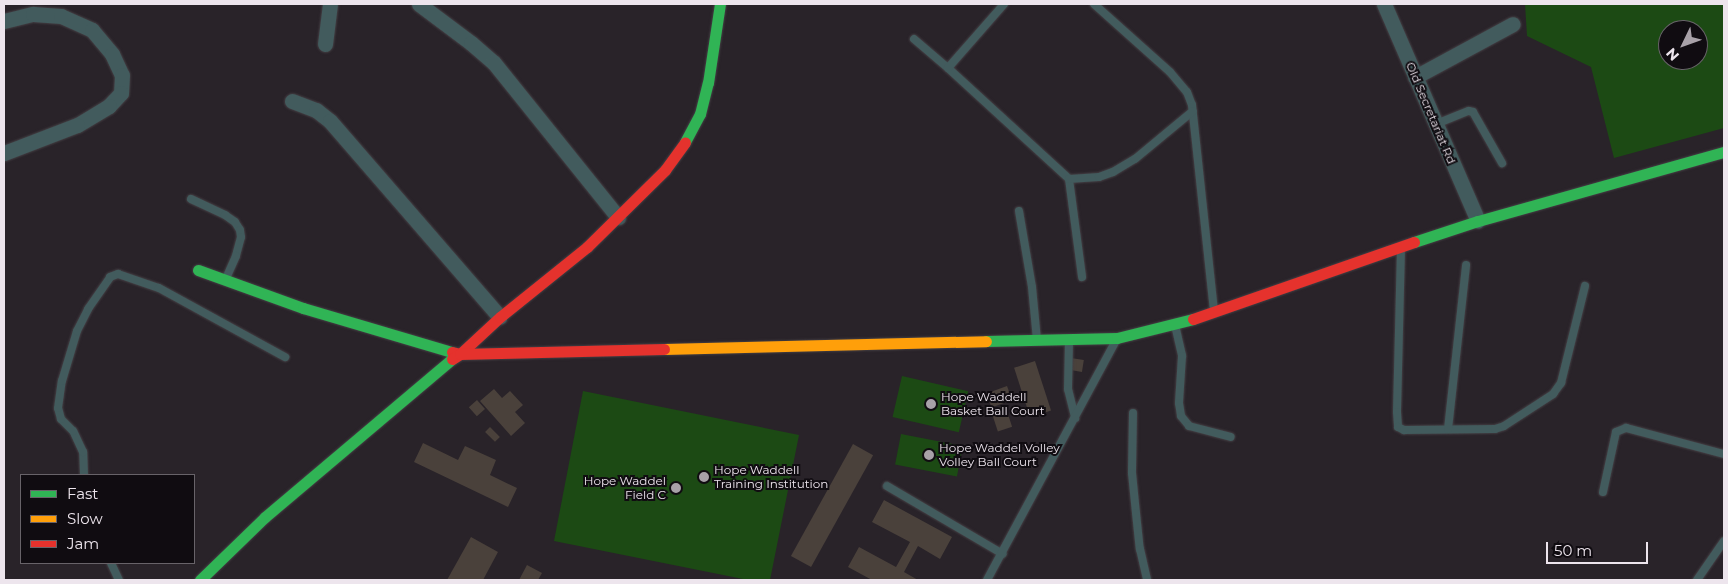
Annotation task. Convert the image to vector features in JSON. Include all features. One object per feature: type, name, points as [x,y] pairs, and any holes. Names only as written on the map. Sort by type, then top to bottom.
[{"type":"street","points":[[325,44],[330,4]]},
{"type":"street","points":[[418,4],[471,43],[494,64],[618,217]]},
{"type":"street","points":[[200,580],[265,517],[445,364],[460,354],[500,317],[587,247],[665,170],[683,146],[700,114],[708,83],[720,4]]},
{"type":"street","name":"Old Secretariat Rd","points":[[1384,4],[1478,222]]},
{"type":"street","points":[[4,21],[32,14],[61,16],[92,30],[112,54],[122,75],[121,93],[110,106],[77,125],[4,153]]},
{"type":"street","points":[[1415,77],[1513,24]]},
{"type":"street","points":[[292,101],[316,110],[330,121],[500,317]]},
{"type":"street","points":[[198,270],[303,308],[460,354],[805,345],[1037,342],[1117,338],[1175,325],[1214,313],[1401,246],[1478,222],[1724,152]]},
{"type":"lane","points":[[948,68],[1004,4]]},
{"type":"lane","points":[[1094,4],[1170,72],[1187,92],[1193,111],[1214,313]]},
{"type":"lane","points":[[914,40],[948,68],[1068,179],[1082,277]]},
{"type":"lane","points":[[1068,179],[1099,177],[1113,172],[1135,159],[1193,111]]},
{"type":"lane","points":[[1436,124],[1469,111],[1473,112],[1502,163]]},
{"type":"lane","points":[[190,199],[224,215],[235,222],[240,230],[241,237],[236,256],[226,280]]},
{"type":"lane","points":[[1019,211],[1032,288],[1037,342]]},
{"type":"lane","points":[[1401,246],[1398,427],[1404,430],[1495,429],[1504,426],[1553,394],[1561,383],[1585,286]]},
{"type":"lane","points":[[1448,429],[1466,265]]},
{"type":"lane","points":[[84,474],[83,452],[73,431],[61,419],[58,408],[62,382],[78,332],[88,309],[110,277],[118,274],[159,288],[285,357]]},
{"type":"lane","points":[[1175,325],[1182,356],[1179,403],[1181,416],[1189,426],[1230,437]]},
{"type":"lane","points":[[988,580],[1117,338]]},
{"type":"lane","points":[[1069,340],[1068,389],[1075,418]]},
{"type":"lane","points":[[1133,413],[1132,473],[1140,549],[1147,580]]},
{"type":"lane","points":[[1603,492],[1616,432],[1626,428],[1724,454]]},
{"type":"lane","points":[[887,486],[1003,554]]},
{"type":"lane","points":[[1697,580],[1724,541]]},
{"type":"lane","points":[[111,564],[119,580]]},
{"type":"green space","points":[[1525,4],[1724,4],[1724,128],[1614,158],[1591,67],[1527,36]]},
{"type":"green space","name":"Hope Waddell Basket Ball Court","points":[[902,376],[968,391],[959,432],[893,417]]},
{"type":"green space","name":"Hope Waddel Field C","points":[[583,391],[799,435],[770,580],[748,580],[554,541]]},
{"type":"green space","name":"Hope Waddel Volley Volley Ball Court","points":[[901,434],[963,446],[957,476],[895,464]]},
{"type":"building","points":[[1071,358],[1084,360],[1082,372],[1069,370]]},
{"type":"building","points":[[1035,361],[1051,410],[1030,417],[1014,368]]},
{"type":"building","points":[[1007,386],[1012,400],[991,408],[986,394]]},
{"type":"building","points":[[494,389],[502,398],[510,391],[523,405],[515,412],[525,423],[511,436],[480,401]]},
{"type":"building","points":[[477,400],[485,409],[477,416],[469,407]]},
{"type":"building","points":[[1005,405],[1012,427],[998,432],[991,410]]},
{"type":"building","points":[[490,427],[500,437],[495,442],[485,432]]},
{"type":"building","points":[[423,443],[458,460],[465,446],[496,460],[490,475],[517,488],[508,507],[414,462]]},
{"type":"building","points":[[853,444],[873,455],[811,567],[791,556]]},
{"type":"building","points":[[884,500],[952,537],[940,559],[918,546],[904,572],[918,580],[872,580],[848,567],[859,547],[896,567],[910,542],[872,522]]},
{"type":"building","points":[[471,537],[498,552],[483,580],[447,580]]},
{"type":"building","points":[[527,565],[542,573],[538,580],[519,580]]},
{"type":"traffic: fast","points":[[685,142],[700,114],[708,83],[720,4]]},
{"type":"traffic: fast","points":[[1414,242],[1478,221],[1724,152]]},
{"type":"traffic: fast","points":[[198,270],[303,308],[452,352]]},
{"type":"traffic: fast","points":[[986,341],[1117,338],[1193,319]]},
{"type":"traffic: fast","points":[[200,580],[265,517],[452,359]]},
{"type":"traffic: slow","points":[[664,349],[986,341]]},
{"type":"traffic: jam","points":[[452,352],[460,354],[500,317],[587,247],[665,170],[685,142]]},
{"type":"traffic: jam","points":[[1193,319],[1414,242]]},
{"type":"traffic: jam","points":[[452,359],[460,354],[664,349]]},
{"type":"place","name":"Hope Waddell Basket Ball Court","points":[[931,404]]},
{"type":"place","name":"Hope Waddel Volley Volley Ball Court","points":[[929,455]]},
{"type":"place","name":"Hope Waddell Training Institution","points":[[704,477]]},
{"type":"place","name":"Hope Waddel Field C","points":[[676,488]]}]
